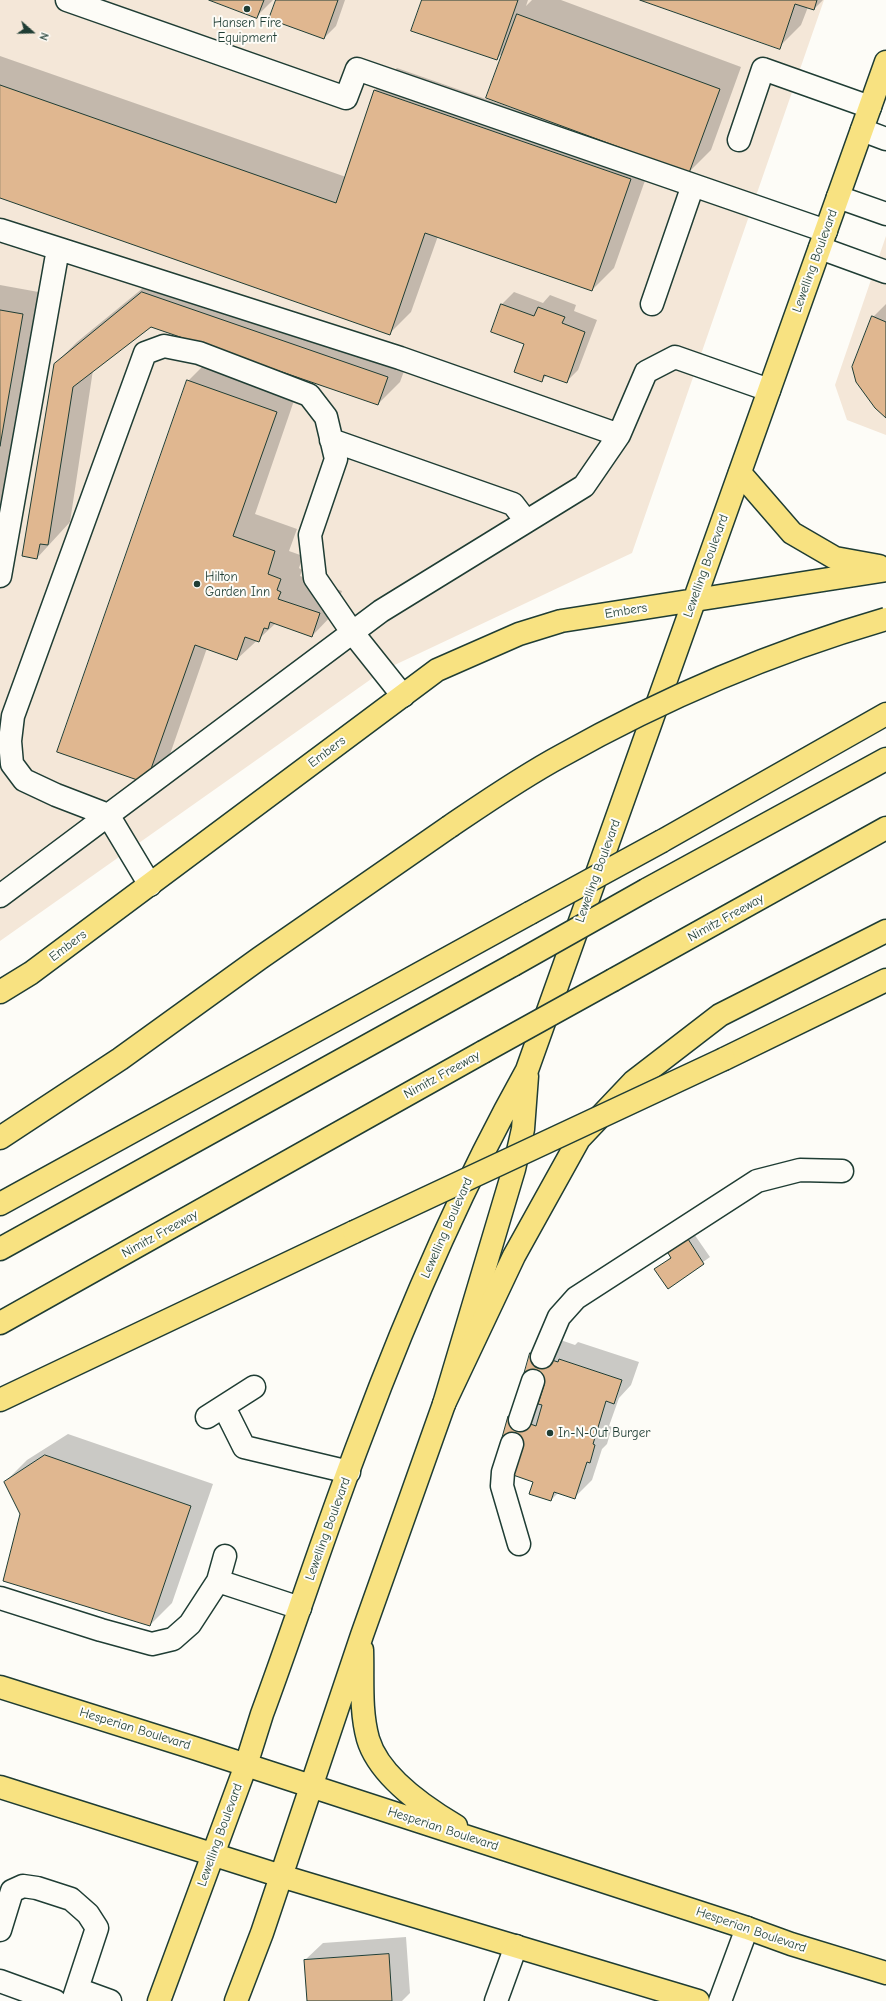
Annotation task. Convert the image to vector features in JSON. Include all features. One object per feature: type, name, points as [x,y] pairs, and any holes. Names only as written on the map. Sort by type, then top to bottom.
[{"type":"main road","name":"Lewelling Boulevard","points":[[159,2001],[246,1765],[363,1431],[416,1296],[469,1180],[527,1070],[886,62]]},
{"type":"main road","points":[[740,473],[792,533],[835,558],[886,569]]},
{"type":"main road","name":"Embers","points":[[0,992],[32,973],[437,670],[519,634],[561,621],[886,569]]},
{"type":"main road","points":[[0,1138],[120,1059],[260,958],[449,827],[560,756],[619,724],[680,694],[806,644],[886,619]]},
{"type":"main road","points":[[0,1204],[662,841],[886,714]]},
{"type":"main road","points":[[0,1249],[646,890],[886,759]]},
{"type":"main road","name":"Nimitz Freeway","points":[[0,1324],[482,1052],[886,828]]},
{"type":"main road","points":[[444,1404],[514,1256],[575,1143],[632,1082],[720,1015],[886,931]]},
{"type":"main road","points":[[0,1400],[724,1059],[886,980]]},
{"type":"main road","name":"Lewelling Boulevard","points":[[236,2001],[312,1786],[362,1635],[444,1404],[514,1169],[523,1129],[527,1070]]},
{"type":"main road","points":[[362,1635],[364,1713],[368,1740],[377,1759],[392,1778],[417,1799],[447,1821],[487,1844]]},
{"type":"main road","name":"Hesperian Boulevard","points":[[0,1687],[312,1786],[747,1928],[791,1944],[886,1973]]},
{"type":"main road","points":[[0,1787],[281,1876],[698,2001]]},
{"type":"lane","points":[[67,0],[346,98],[357,69],[693,185],[823,239],[886,272]]},
{"type":"lane","points":[[739,140],[762,69],[870,107]]},
{"type":"lane","points":[[862,130],[886,139]]},
{"type":"lane","points":[[652,304],[693,185]]},
{"type":"lane","points":[[838,197],[886,214]]},
{"type":"lane","points":[[0,230],[400,358],[619,435]]},
{"type":"lane","points":[[0,576],[58,249]]},
{"type":"lane","points":[[150,885],[108,815],[56,795],[24,780],[12,764],[10,741],[13,716],[145,352],[164,346],[199,353],[309,395],[326,417],[336,459],[310,535],[315,578],[352,632],[403,696]]},
{"type":"lane","points":[[0,896],[381,611],[584,486],[619,435],[646,372],[675,356],[769,390]]},
{"type":"lane","points":[[331,440],[513,504],[526,521]]},
{"type":"lane","points":[[542,1357],[559,1317],[576,1298],[757,1181],[800,1170],[842,1171]]},
{"type":"lane","points":[[520,1420],[533,1381]]},
{"type":"lane","points":[[254,1387],[216,1412],[244,1447],[349,1472]]},
{"type":"lane","points":[[512,1444],[502,1472],[502,1486],[518,1544]]},
{"type":"lane","points":[[0,1598],[100,1630],[152,1644],[172,1639],[190,1624],[218,1581],[225,1556]]},
{"type":"lane","points":[[218,1581],[300,1608]]},
{"type":"lane","points":[[0,1930],[12,1891],[23,1886],[37,1888],[71,1899],[88,1914],[97,1928],[75,1995],[110,2001]]},
{"type":"lane","points":[[720,2001],[747,1928]]},
{"type":"lane","points":[[496,2001],[516,1946]]},
{"type":"lane","points":[[0,1981],[55,2001]]},
{"type":"shaded area","points":[[0,0],[824,0],[632,553],[384,670],[0,941]]},
{"type":"shaded area","points":[[886,236],[886,435],[847,420],[835,385]]},
{"type":"building","name":"Hansen Fire Equipment","points":[[209,0],[264,0],[257,18]]},
{"type":"building","points":[[276,0],[338,0],[324,39],[269,19]]},
{"type":"building","points":[[422,0],[518,0],[497,60],[411,31]]},
{"type":"building","points":[[640,0],[817,0],[814,10],[795,4],[780,49]]},
{"type":"building","points":[[517,14],[720,89],[689,173],[486,98]]},
{"type":"building","points":[[0,85],[336,203],[374,90],[631,179],[592,291],[425,233],[390,335],[0,198]]},
{"type":"building","points":[[142,292],[388,377],[378,405],[151,327],[73,387],[48,545],[40,544],[37,559],[22,556],[54,364]]},
{"type":"building","points":[[501,304],[534,316],[538,307],[565,317],[562,323],[585,332],[567,383],[544,375],[542,382],[514,372],[524,344],[491,332]]},
{"type":"building","points":[[0,310],[23,314],[0,446]]},
{"type":"building","points":[[872,316],[886,322],[886,418],[875,408],[856,382],[852,367]]},
{"type":"building","name":"Hilton Garden Inn","points":[[187,380],[277,412],[233,536],[275,551],[268,574],[281,579],[277,590],[281,592],[278,599],[320,613],[312,637],[270,622],[268,629],[264,628],[259,642],[245,637],[237,660],[195,645],[146,783],[57,752]]},
{"type":"building","points":[[688,1239],[704,1264],[668,1289],[654,1269],[671,1258],[668,1253]]},
{"type":"building","name":"In-N-Out Burger","points":[[530,1353],[558,1362],[559,1359],[622,1380],[614,1404],[606,1401],[593,1444],[595,1445],[590,1463],[587,1462],[575,1499],[554,1492],[551,1501],[529,1494],[533,1482],[513,1475],[521,1448],[501,1441],[508,1416],[536,1426],[542,1405],[538,1404],[544,1385],[523,1378]]},
{"type":"building","points":[[45,1455],[191,1506],[150,1626],[3,1581],[20,1514],[4,1482]]},
{"type":"building","points":[[389,1954],[392,2001],[307,2001],[304,1960]]},
{"type":"place","name":"Hansen Fire Equipment","points":[[247,9]]},
{"type":"place","name":"Hilton Garden Inn","points":[[197,584]]},
{"type":"place","name":"In-N-Out Burger","points":[[550,1433]]}]
